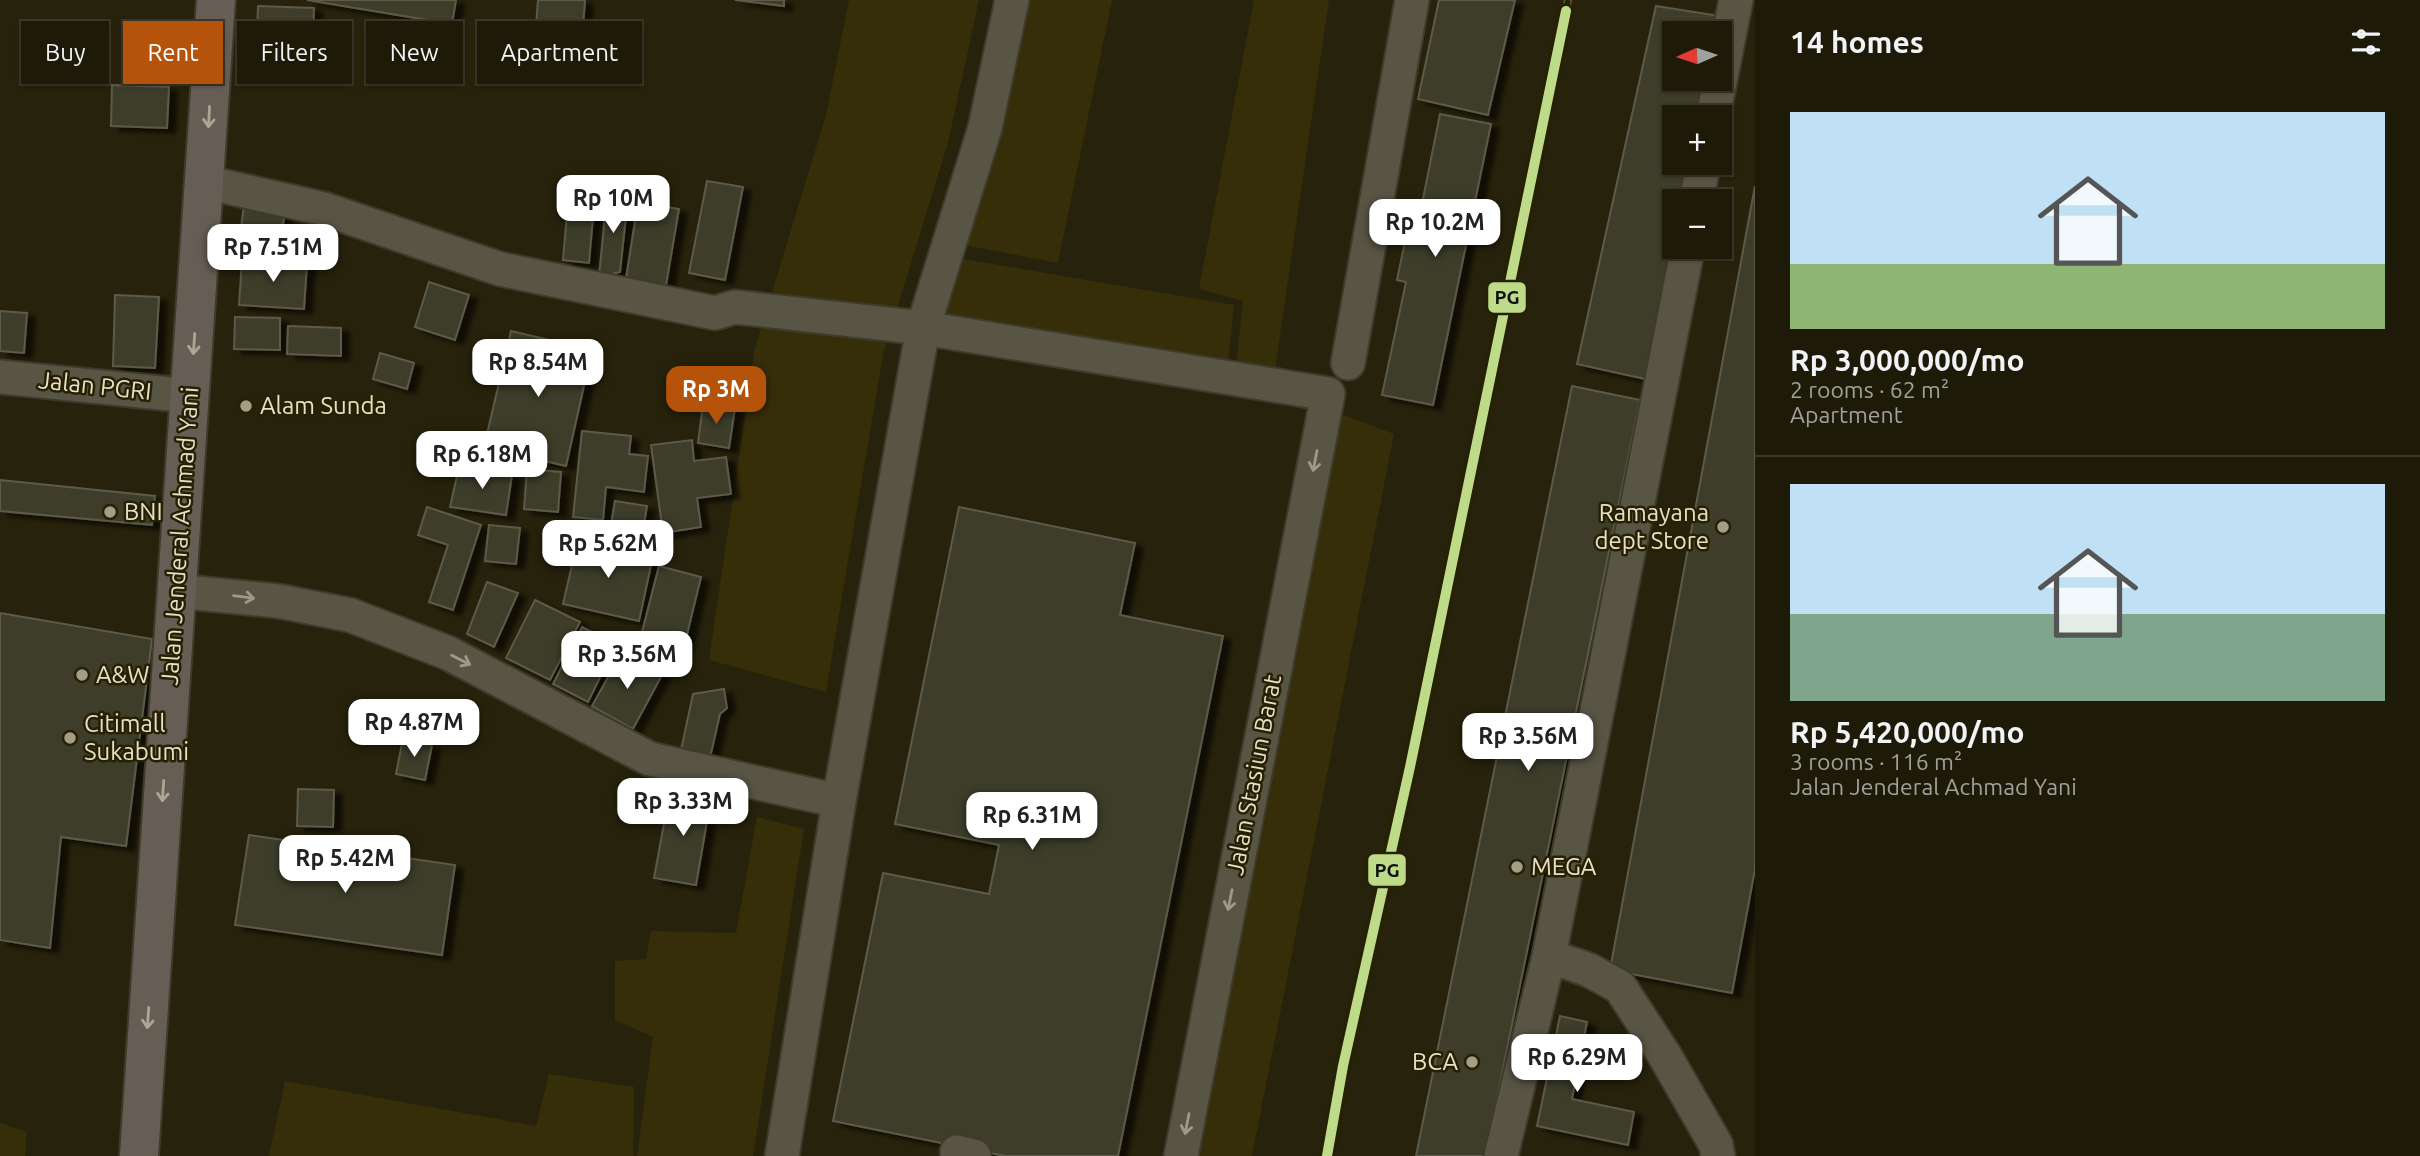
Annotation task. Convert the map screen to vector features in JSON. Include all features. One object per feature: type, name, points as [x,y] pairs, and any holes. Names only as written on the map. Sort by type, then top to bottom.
[{"type":"main road","name":"Jalan Jenderal Achmad Yani","points":[[139,1156],[216,0]]},
{"type":"street","points":[[782,1156],[839,801],[923,328],[985,128],[1012,0]]},
{"type":"street","points":[[1348,363],[1412,0]]},
{"type":"street","points":[[1715,105],[1736,0]]},
{"type":"street","points":[[205,182],[324,209],[500,269],[715,313],[735,307],[923,328]]},
{"type":"street","points":[[1501,1156],[1549,956],[1686,259]]},
{"type":"street","name":"Jalan Stasiun Barat","points":[[923,328],[1328,394],[1181,1156]]},
{"type":"street","name":"Jalan PGRI","points":[[0,377],[191,396]]},
{"type":"street","points":[[176,591],[278,601],[350,615],[448,653],[650,758],[839,801]]},
{"type":"street","points":[[1549,956],[1589,970],[1619,987],[1671,1067],[1716,1145],[1718,1156]]},
{"type":"shaded area","points":[[849,0],[979,0],[948,143],[883,354],[826,692],[709,660],[755,348],[826,115]]},
{"type":"shaded area","points":[[1010,0],[1112,0],[1058,263],[959,244]]},
{"type":"shaded area","points":[[1254,0],[1329,0],[1273,383],[1234,384],[1243,301],[1199,289]]},
{"type":"shaded area","points":[[958,258],[1234,305],[1226,383],[936,344]]},
{"type":"shaded area","points":[[1328,409],[1394,434],[1252,1156],[1184,1156]]},
{"type":"shaded area","points":[[757,817],[804,829],[753,1156],[637,1156],[653,1037],[615,1020],[615,961],[646,959],[651,931],[736,933]]},
{"type":"shaded area","points":[[549,1074],[634,1087],[633,1156],[269,1156],[285,1081],[536,1126]]},
{"type":"shaded area","points":[[0,1123],[27,1132],[25,1156],[0,1156]]},
{"type":"building","points":[[307,0],[456,0],[452,21],[434,21]]},
{"type":"building","points":[[538,0],[585,0],[583,21],[536,21]]},
{"type":"building","points":[[735,0],[784,0],[784,6]]},
{"type":"building","points":[[1439,0],[1515,0],[1488,115],[1418,99]]},
{"type":"building","points":[[258,6],[314,8],[314,21],[258,21]]},
{"type":"building","points":[[1656,6],[1720,16],[1719,21],[1662,21],[1662,91],[1704,91],[1702,105],[1662,105],[1662,175],[1687,175],[1685,189],[1662,189],[1662,259],[1670,259],[1645,379],[1577,364]]},
{"type":"building","points":[[112,85],[169,87],[167,128],[111,126]]},
{"type":"building","points":[[1440,114],[1491,124],[1433,405],[1382,395],[1406,282],[1397,280],[1413,203],[1422,204]]},
{"type":"building","points":[[707,181],[743,187],[725,280],[689,273]]},
{"type":"building","name":"Ramayana dept Store","points":[[1755,186],[1755,869],[1732,993],[1610,970]]},
{"type":"building","points":[[607,195],[628,197],[620,272],[599,277]]},
{"type":"building","points":[[568,202],[594,205],[589,263],[563,260]]},
{"type":"building","points":[[638,202],[679,209],[665,291],[625,285]]},
{"type":"building","points":[[244,206],[285,212],[278,254],[238,248]]},
{"type":"building","points":[[242,260],[307,264],[304,309],[239,305]]},
{"type":"building","points":[[429,282],[469,295],[455,340],[415,327]]},
{"type":"building","points":[[115,295],[159,297],[155,368],[113,366]]},
{"type":"building","points":[[0,311],[27,313],[24,353],[0,351]]},
{"type":"building","points":[[235,317],[280,318],[280,350],[234,349]]},
{"type":"building","points":[[288,326],[341,328],[341,356],[287,354]]},
{"type":"building","points":[[511,331],[592,350],[566,466],[484,447]]},
{"type":"building","points":[[380,353],[414,363],[407,389],[373,379]]},
{"type":"building","points":[[1572,386],[1640,400],[1485,1156],[1416,1156]]},
{"type":"building","points":[[703,404],[735,408],[729,448],[698,443]]},
{"type":"building","points":[[582,431],[631,436],[629,454],[648,456],[644,492],[606,487],[603,520],[573,517]]},
{"type":"building","points":[[692,440],[694,461],[726,457],[731,494],[697,498],[701,527],[663,533],[651,445]]},
{"type":"building","points":[[459,467],[512,475],[506,515],[450,507]]},
{"type":"building","points":[[527,469],[561,472],[558,512],[524,509]]},
{"type":"building","points":[[0,480],[155,496],[152,525],[0,511]]},
{"type":"building","points":[[615,501],[647,506],[642,536],[610,531]]},
{"type":"building","points":[[427,507],[481,525],[453,610],[429,602],[448,545],[418,535]]},
{"type":"building","points":[[959,507],[1135,543],[1120,615],[1223,636],[1118,1156],[1005,1156],[833,1121],[883,873],[989,894],[999,845],[895,824]]},
{"type":"building","points":[[489,525],[520,528],[516,564],[485,561]]},
{"type":"building","points":[[578,539],[653,556],[639,621],[563,604]]},
{"type":"building","points":[[659,566],[701,577],[684,647],[641,636]]},
{"type":"building","points":[[487,582],[518,593],[494,647],[467,634]]},
{"type":"building","points":[[535,600],[580,622],[550,680],[506,658]]},
{"type":"building","name":"Citimall Sukabumi","points":[[0,613],[152,639],[126,846],[61,837],[50,948],[0,940]]},
{"type":"building","points":[[582,627],[616,645],[588,702],[553,684]]},
{"type":"building","points":[[622,652],[662,675],[633,729],[592,706]]},
{"type":"building","points":[[724,689],[727,708],[720,714],[709,762],[680,755],[693,694]]},
{"type":"building","points":[[403,738],[432,745],[425,780],[396,774]]},
{"type":"building","points":[[298,789],[334,790],[333,827],[297,826]]},
{"type":"building","points":[[670,791],[711,798],[696,885],[654,878]]},
{"type":"building","points":[[249,835],[455,865],[442,955],[235,925]]},
{"type":"building","points":[[1560,1016],[1587,1022],[1572,1099],[1634,1112],[1628,1145],[1537,1126]]},
{"type":"railway","points":[[1566,11],[1568,0]]},
{"type":"transit line","name":"PG","points":[[1327,1156],[1343,1066],[1410,767],[1566,11]]},
{"type":"place","name":"Alam Sunda","points":[[246,406]]},
{"type":"place","name":"BNI","points":[[110,512]]},
{"type":"place","name":"Ramayana dept Store","points":[[1723,527]]},
{"type":"place","name":"A&W","points":[[82,675]]},
{"type":"place","name":"Citimall Sukabumi","points":[[70,738]]},
{"type":"place","name":"MEGA","points":[[1517,867]]},
{"type":"place","name":"BCA","points":[[1472,1062]]}]
